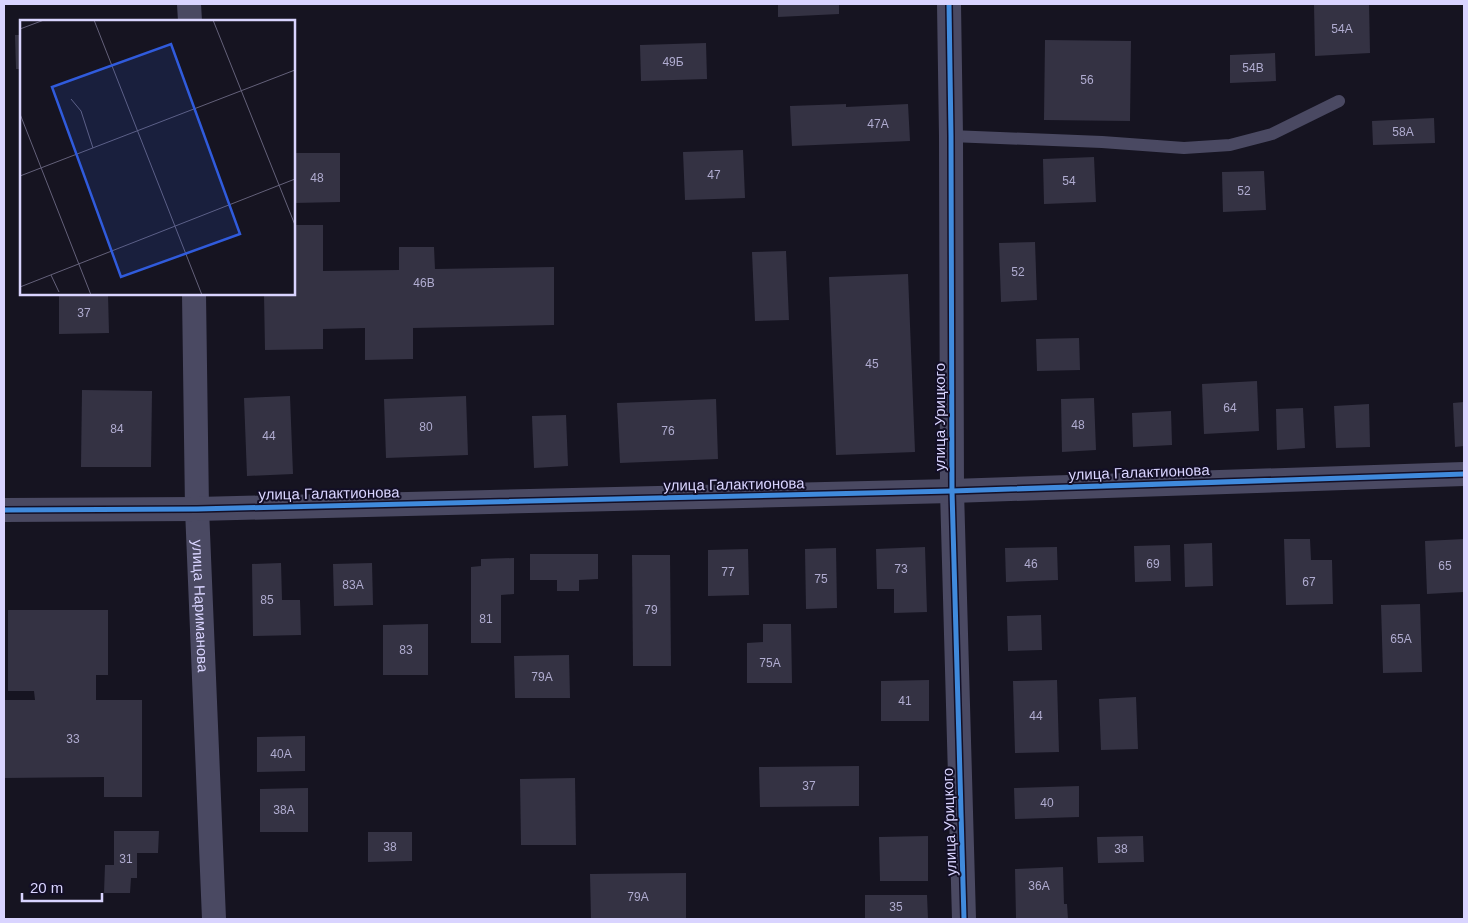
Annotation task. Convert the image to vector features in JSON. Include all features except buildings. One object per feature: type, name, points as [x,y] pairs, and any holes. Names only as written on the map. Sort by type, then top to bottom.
[{"type":"street","points":[[190,4],[190,20]]},
{"type":"street","name":"улица Урицкого","points":[[948,4],[951,136],[952,491],[964,919]]},
{"type":"street","name":"улица Нариманова","points":[[194,295],[198,509],[214,919]]},
{"type":"street","name":"улица Галактионова","points":[[4,510],[198,509],[952,491],[1464,474]]},
{"type":"lane","points":[[951,136],[1102,142],[1184,148],[1230,145],[1272,134],[1339,101]]},
{"type":"cycle path","points":[[949,4],[952,491],[964,919]]},
{"type":"cycle path","points":[[4,510],[197,509],[952,491],[1464,474]]}]
